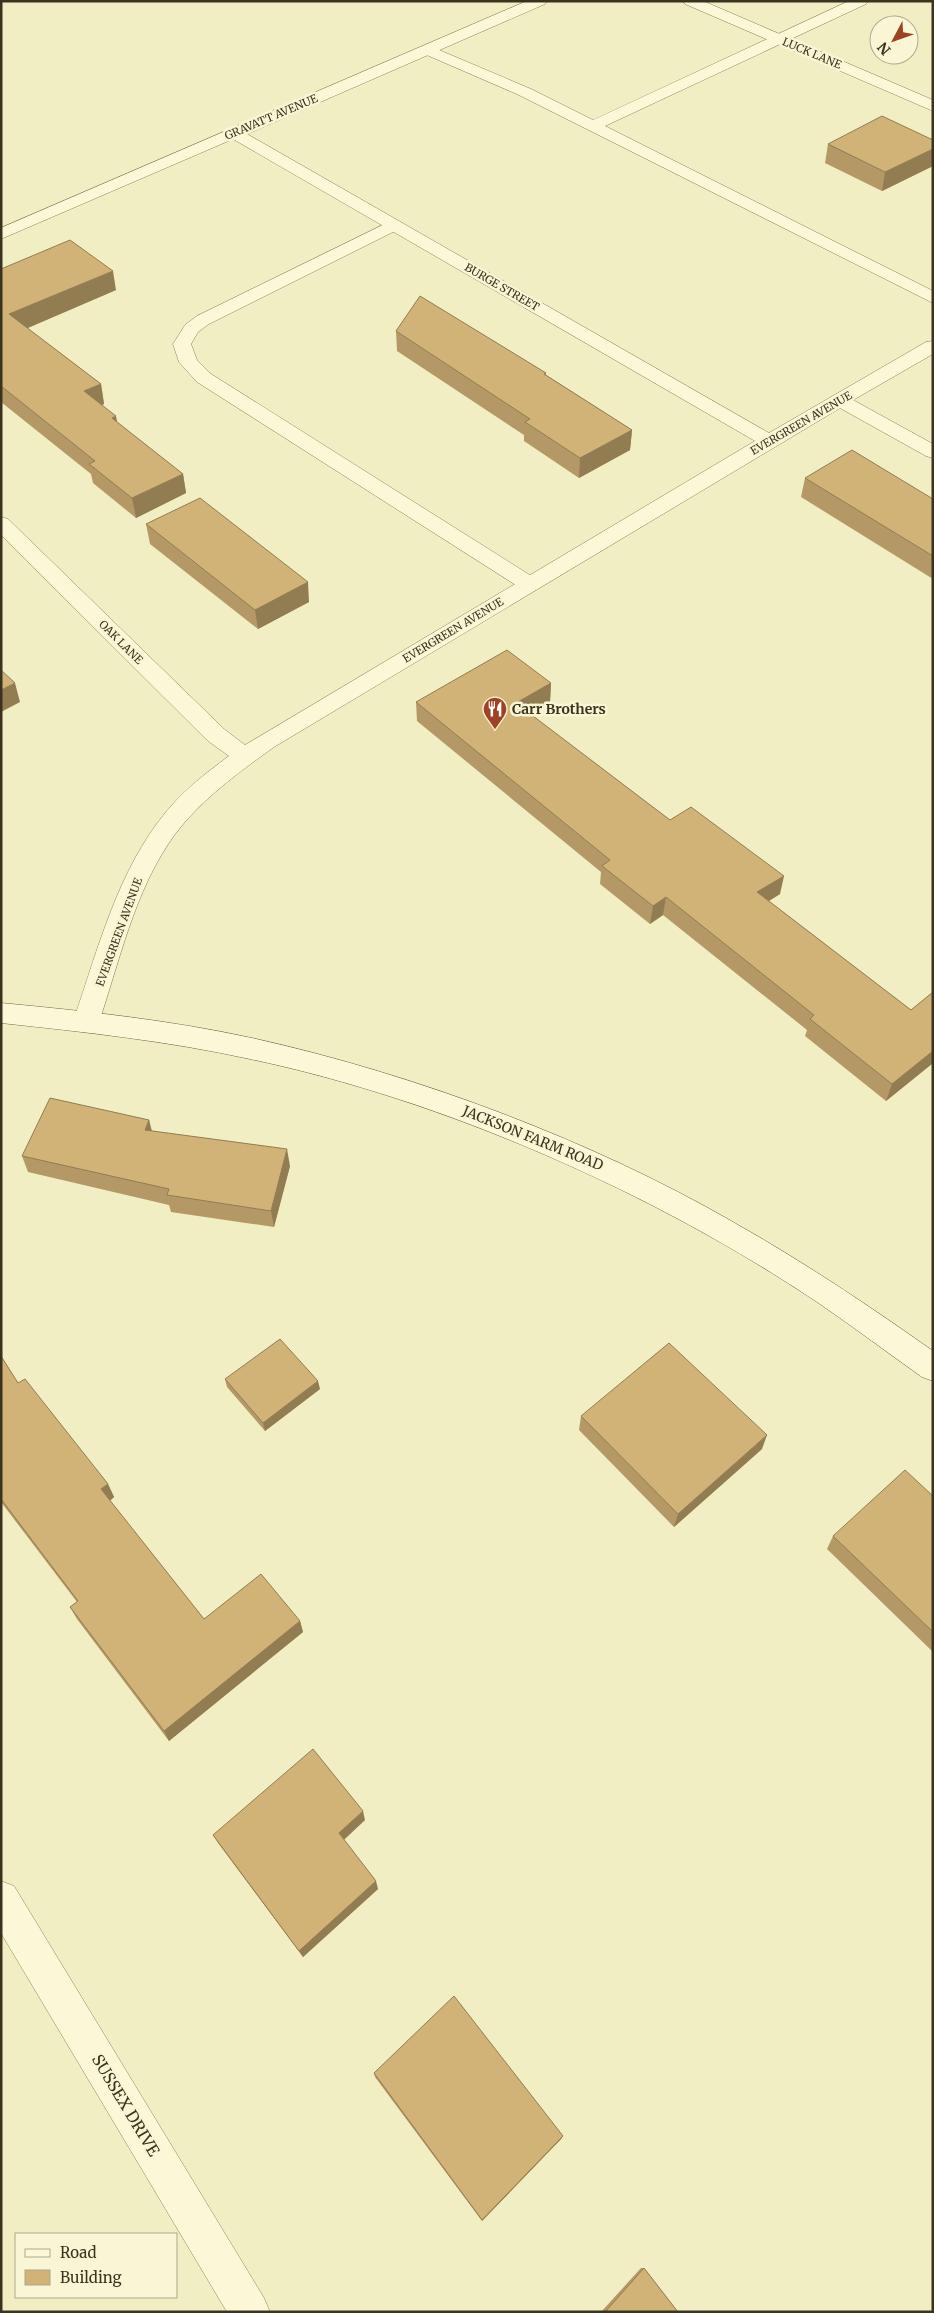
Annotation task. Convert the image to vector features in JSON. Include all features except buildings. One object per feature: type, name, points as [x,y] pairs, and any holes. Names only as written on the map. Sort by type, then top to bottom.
[{"type":"street","name":"GRAVATT AVENUE","points":[[1,234],[540,1]]},
{"type":"street","name":"LUCK LANE","points":[[690,1],[933,106]]},
{"type":"street","points":[[593,126],[861,1]]},
{"type":"street","points":[[427,50],[525,92],[933,298]]},
{"type":"street","name":"BURGE STREET","points":[[234,133],[769,441]]},
{"type":"street","points":[[394,225],[203,320],[191,329],[182,344],[188,362],[204,378],[529,584]]},
{"type":"street","name":"EVERGREEN AVENUE","points":[[87,1019],[135,882],[149,855],[168,828],[195,796],[244,756],[266,741],[769,441],[933,346]]},
{"type":"street","points":[[838,400],[933,452]]},
{"type":"street","name":"OAK LANE","points":[[1,523],[216,736],[244,756]]},
{"type":"street","name":"JACKSON FARM ROAD","points":[[1,1013],[87,1019],[210,1041],[330,1068],[476,1113],[605,1168],[674,1203],[761,1252],[833,1296],[933,1368]]},
{"type":"street","name":"SUSSEX DRIVE","points":[[1,1899],[250,2312]]},
{"type":"place","name":"Carr Brothers","points":[[495,730]]}]
